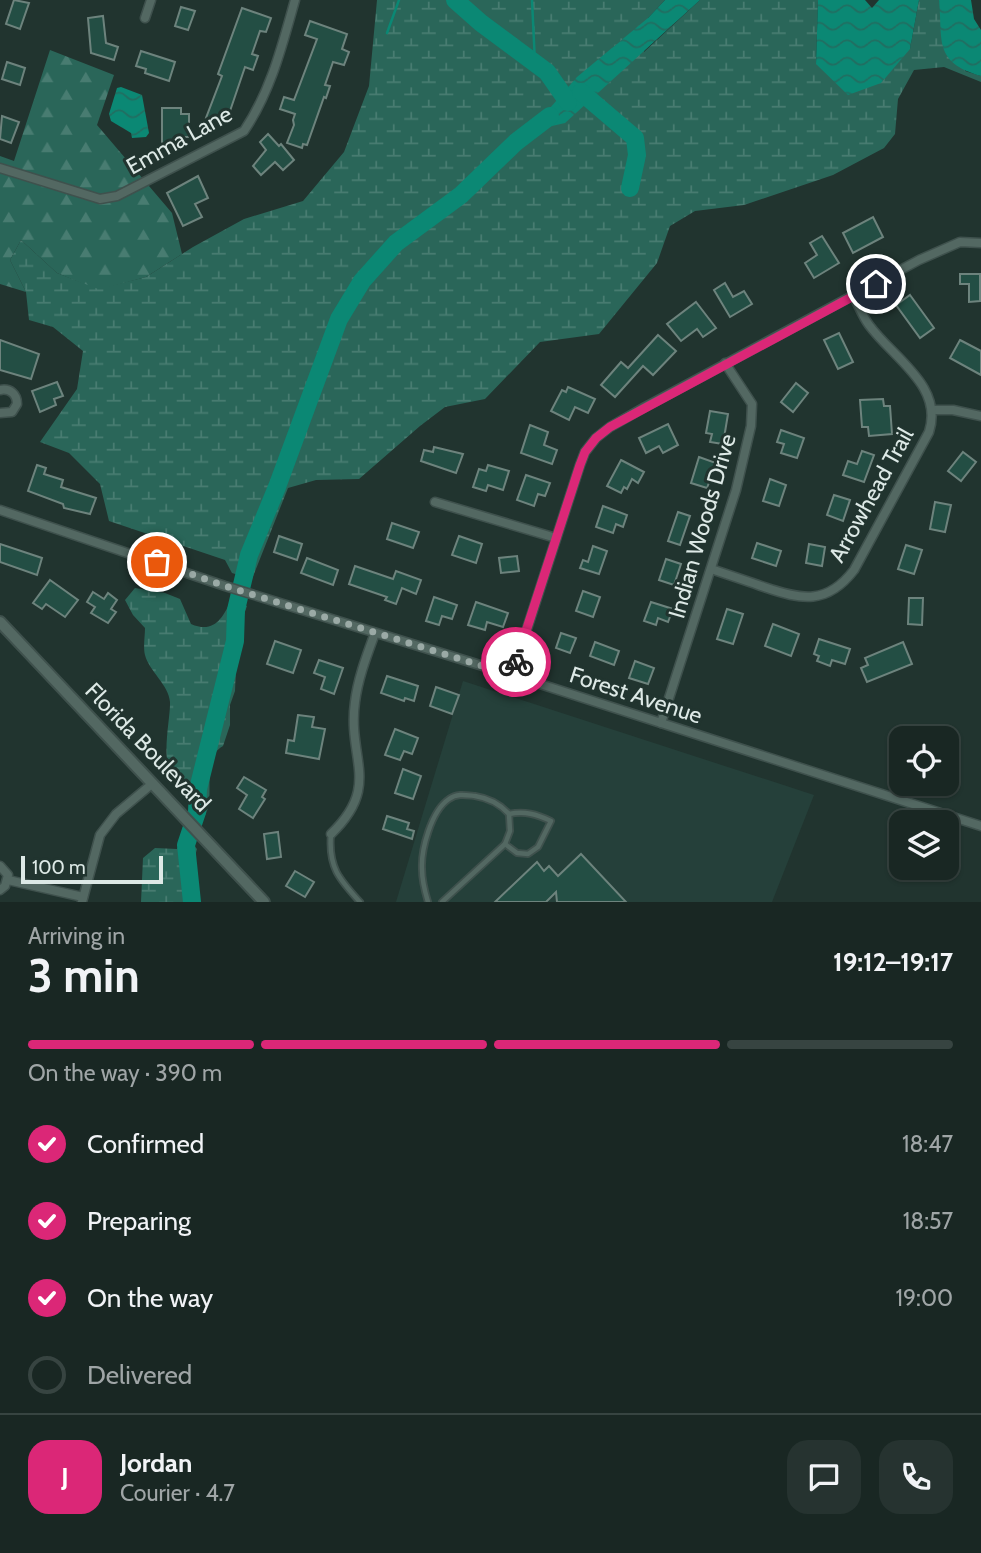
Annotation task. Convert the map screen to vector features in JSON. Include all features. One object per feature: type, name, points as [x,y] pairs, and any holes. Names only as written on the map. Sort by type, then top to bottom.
[{"type":"street","points":[[145,18],[151,0]]},
{"type":"street","name":"Emma Lane","points":[[0,168],[100,199],[117,195],[244,131],[256,114],[276,68],[295,0]]},
{"type":"street","points":[[512,675],[580,465],[585,452],[596,438],[610,427],[725,363],[854,297],[898,271],[960,242],[981,243]]},
{"type":"street","points":[[854,297],[869,325],[921,383],[932,410],[953,410],[981,416]]},
{"type":"street","name":"Indian Woods Drive","points":[[661,723],[736,490],[753,415],[752,404],[725,363]]},
{"type":"street","points":[[0,390],[11,391],[17,399],[12,412],[1,414],[0,425]]},
{"type":"street","name":"Arrowhead Trail","points":[[711,569],[801,598],[826,594],[839,586],[854,570],[929,432],[933,421],[932,410]]},
{"type":"street","points":[[435,502],[556,538]]},
{"type":"street","name":"Forest Avenue","points":[[0,510],[225,586],[981,826]]},
{"type":"street","name":"Florida Boulevard","points":[[0,622],[264,902]]},
{"type":"street","points":[[331,834],[346,820],[355,806],[359,788],[355,702],[375,633]]},
{"type":"street","points":[[8,880],[83,900],[96,845],[107,825],[153,783]]},
{"type":"street","points":[[0,866],[5,870],[8,880]]},
{"type":"street","points":[[0,890],[8,880]]},
{"type":"lane","points":[[428,902],[421,872],[423,848],[434,818],[448,799],[461,794],[483,797],[502,806],[509,814],[510,831],[505,844],[442,902]]},
{"type":"lane","points":[[505,844],[517,853],[528,854],[538,847],[551,821],[538,814],[523,811],[509,814]]},
{"type":"lane","points":[[331,834],[329,855],[335,869],[360,902]]},
{"type":"shaded area","points":[[463,681],[814,795],[772,902],[396,902]]},
{"type":"green space","points":[[377,0],[665,0],[648,18],[644,52],[700,0],[818,0],[816,64],[910,49],[919,0],[939,0],[965,71],[981,76],[981,82],[944,67],[914,70],[898,99],[895,134],[884,148],[833,175],[744,205],[695,211],[670,226],[657,263],[599,334],[540,342],[485,399],[445,407],[359,479],[316,480],[288,488],[252,579],[232,573],[225,560],[109,521],[100,484],[69,453],[40,442],[77,389],[83,351],[53,327],[29,320],[26,292],[10,260],[21,240],[57,273],[98,289],[146,277],[244,219],[303,201],[344,152],[369,86]]},
{"type":"green space","points":[[50,50],[114,75],[97,125],[172,213],[182,254],[146,277],[98,290],[57,273],[21,240],[10,260],[26,292],[0,284],[0,156],[14,161]]},
{"type":"green space","points":[[135,588],[165,593],[180,599],[191,624],[199,627],[212,626],[217,622],[231,600],[247,606],[240,626],[242,648],[236,665],[230,725],[223,746],[213,756],[209,804],[203,820],[190,806],[193,782],[180,782],[172,776],[168,765],[166,753],[169,696],[145,655],[145,628],[133,615],[125,600]]},
{"type":"green space","points":[[183,833],[197,849],[193,863],[200,902],[141,902],[143,858],[155,848],[177,849]]},
{"type":"water","points":[[665,0],[700,0],[565,123],[530,131],[577,77],[648,18]]},
{"type":"water","points":[[818,0],[865,0],[872,8],[879,0],[919,0],[910,49],[881,83],[848,95],[816,64]]},
{"type":"water","points":[[939,0],[971,0],[974,19],[981,30],[981,76],[955,64],[948,57],[941,38]]},
{"type":"water","points":[[117,88],[142,95],[149,133],[146,137],[132,138],[131,133],[111,121],[109,114]]},
{"type":"building","points":[[14,0],[29,3],[20,29],[6,24]]},
{"type":"building","points":[[181,7],[195,11],[188,30],[175,26]]},
{"type":"building","points":[[242,8],[271,18],[266,32],[260,31],[252,54],[258,56],[253,70],[245,67],[229,114],[222,111],[218,122],[206,118],[222,76],[218,74]]},
{"type":"building","points":[[103,16],[106,43],[118,47],[114,60],[91,53],[88,18]]},
{"type":"building","points":[[310,21],[347,34],[342,49],[349,52],[344,65],[333,62],[325,85],[330,86],[326,98],[324,97],[307,145],[303,144],[302,148],[287,143],[295,114],[280,109],[284,97],[294,100],[317,39],[305,35]]},
{"type":"building","points":[[141,51],[175,62],[169,81],[145,73],[146,69],[136,66]]},
{"type":"building","points":[[7,62],[25,68],[20,85],[2,79]]},
{"type":"building","points":[[162,108],[181,108],[181,114],[189,114],[189,137],[176,137],[175,147],[162,147]]},
{"type":"building","points":[[2,116],[19,122],[11,143],[0,139]]},
{"type":"building","points":[[268,134],[279,146],[281,144],[294,160],[283,170],[275,162],[261,175],[253,166],[266,150],[260,142]]},
{"type":"building","points":[[198,176],[208,198],[195,204],[202,217],[183,226],[167,193]]},
{"type":"building","points":[[873,217],[883,237],[853,253],[843,233]]},
{"type":"building","points":[[822,236],[839,263],[814,278],[805,263],[817,255],[810,243]]},
{"type":"building","points":[[960,274],[980,274],[980,301],[969,302],[969,284],[960,284]]},
{"type":"building","points":[[725,283],[733,297],[744,291],[752,304],[730,317],[714,290]]},
{"type":"building","points":[[910,295],[934,328],[920,338],[896,305]]},
{"type":"building","points":[[696,302],[716,328],[703,337],[697,329],[681,341],[667,324]]},
{"type":"building","points":[[839,333],[853,362],[838,369],[824,340]]},
{"type":"building","points":[[658,335],[676,351],[653,375],[643,366],[615,397],[601,385],[621,362],[628,368]]},
{"type":"building","points":[[0,340],[39,354],[31,379],[0,370]]},
{"type":"building","points":[[960,340],[981,351],[981,375],[950,358]]},
{"type":"building","points":[[57,382],[63,396],[54,399],[56,405],[40,412],[32,391]]},
{"type":"building","points":[[796,383],[808,393],[793,412],[781,402]]},
{"type":"building","points":[[568,387],[595,399],[588,413],[575,407],[569,420],[551,411],[562,390],[566,392]]},
{"type":"building","points":[[883,399],[884,406],[890,406],[892,434],[869,436],[868,427],[862,427],[860,400]]},
{"type":"building","points":[[710,411],[728,414],[723,444],[710,442],[712,434],[706,433]]},
{"type":"building","points":[[668,424],[678,445],[663,453],[659,446],[646,453],[639,438]]},
{"type":"building","points":[[530,425],[548,432],[544,445],[557,450],[552,464],[521,453]]},
{"type":"building","points":[[781,430],[804,438],[797,458],[781,453],[784,444],[777,442]]},
{"type":"building","points":[[434,447],[463,454],[456,473],[421,461],[424,450],[433,452]]},
{"type":"building","points":[[862,451],[874,455],[864,482],[843,475],[848,461],[857,464]]},
{"type":"building","points":[[963,452],[976,462],[961,481],[948,471]]},
{"type":"building","points":[[699,457],[716,463],[707,488],[691,483]]},
{"type":"building","points":[[621,460],[644,472],[638,483],[632,479],[627,489],[624,487],[621,493],[607,486]]},
{"type":"building","points":[[37,465],[46,468],[44,474],[63,480],[61,487],[96,498],[90,514],[64,508],[63,504],[28,491]]},
{"type":"building","points":[[488,465],[509,471],[503,490],[488,485],[486,491],[473,487],[479,469],[486,471]]},
{"type":"building","points":[[526,475],[550,483],[545,496],[538,494],[534,506],[517,500]]},
{"type":"building","points":[[770,479],[786,485],[779,506],[763,501]]},
{"type":"building","points":[[834,495],[850,500],[843,521],[827,515]]},
{"type":"building","points":[[935,502],[951,505],[945,532],[930,529]]},
{"type":"building","points":[[603,506],[627,515],[623,527],[616,524],[613,533],[596,527]]},
{"type":"building","points":[[678,512],[690,516],[680,545],[668,541]]},
{"type":"building","points":[[392,523],[419,532],[413,548],[387,539]]},
{"type":"building","points":[[279,536],[302,544],[297,560],[274,552]]},
{"type":"building","points":[[459,536],[482,544],[476,563],[452,555]]},
{"type":"building","points":[[757,543],[781,551],[776,566],[752,558]]},
{"type":"building","points":[[0,544],[42,558],[37,575],[0,562]]},
{"type":"building","points":[[809,544],[825,547],[822,566],[806,563]]},
{"type":"building","points":[[906,545],[922,550],[914,574],[898,569]]},
{"type":"building","points":[[593,546],[607,551],[599,574],[580,568],[583,560],[588,562]]},
{"type":"building","points":[[517,556],[519,571],[501,573],[499,558]]},
{"type":"building","points":[[307,558],[338,570],[333,585],[301,573]]},
{"type":"building","points":[[666,559],[681,564],[674,585],[659,580]]},
{"type":"building","points":[[355,566],[393,579],[396,571],[421,580],[416,594],[402,588],[396,604],[385,600],[387,597],[349,584]]},
{"type":"building","points":[[50,580],[78,600],[65,617],[46,604],[42,609],[33,603]]},
{"type":"building","points":[[583,591],[600,597],[593,617],[576,611]]},
{"type":"building","points":[[93,592],[104,599],[108,593],[117,600],[111,609],[116,612],[108,623],[91,613],[95,607],[87,602]]},
{"type":"building","points":[[434,597],[457,605],[452,619],[442,616],[439,625],[426,621]]},
{"type":"building","points":[[909,598],[923,598],[922,625],[908,624]]},
{"type":"building","points":[[476,602],[508,613],[503,627],[487,622],[485,630],[468,625]]},
{"type":"building","points":[[651,602],[673,609],[668,622],[658,618],[656,625],[644,621]]},
{"type":"building","points":[[727,609],[743,614],[733,644],[717,639]]},
{"type":"building","points":[[773,624],[799,634],[791,656],[765,646]]},
{"type":"building","points":[[561,633],[576,638],[570,653],[556,648]]},
{"type":"building","points":[[819,639],[850,649],[845,664],[832,660],[830,666],[817,661],[819,656],[814,654]]},
{"type":"building","points":[[275,641],[301,650],[293,673],[267,664]]},
{"type":"building","points":[[595,642],[619,651],[614,665],[590,656]]},
{"type":"building","points":[[903,642],[912,664],[867,682],[861,668],[868,665],[865,658]]},
{"type":"building","points":[[319,660],[343,668],[334,694],[321,689],[325,677],[314,673]]},
{"type":"building","points":[[635,661],[654,668],[648,684],[629,678]]},
{"type":"building","points":[[387,676],[418,686],[414,701],[405,698],[404,701],[381,693]]},
{"type":"building","points":[[436,687],[459,695],[452,714],[430,706]]},
{"type":"building","points":[[298,715],[314,717],[312,727],[325,729],[319,759],[286,753],[288,740],[294,741]]},
{"type":"building","points":[[395,729],[418,738],[412,754],[404,751],[400,760],[385,755]]},
{"type":"building","points":[[403,769],[421,776],[413,799],[395,793]]},
{"type":"building","points":[[244,777],[266,790],[262,797],[265,799],[253,818],[239,809],[247,795],[237,788]]},
{"type":"building","points":[[387,816],[409,823],[407,829],[414,831],[412,839],[383,829]]},
{"type":"building","points":[[278,832],[281,857],[267,859],[264,834]]},
{"type":"building","points":[[581,854],[626,902],[557,902],[556,892],[546,902],[495,902],[537,862],[544,871],[549,866],[558,876]]},
{"type":"building","points":[[295,871],[314,882],[305,897],[286,886]]},
{"type":"waterway","points":[[387,33],[399,0]]},
{"type":"waterway","points":[[455,0],[547,72],[568,102]]},
{"type":"waterway","points":[[532,0],[535,63]]},
{"type":"waterway","points":[[581,92],[635,138],[637,155],[630,188]]},
{"type":"waterway","points":[[192,902],[186,845],[197,812],[198,789],[235,641],[236,610],[249,555],[339,319],[362,281],[396,243],[461,195],[516,142],[550,116]]},
{"type":"way so far","points":[[157,562],[225,586],[512,675],[516,662]]},
{"type":"route","points":[[516,662],[580,465],[585,452],[596,438],[610,427],[685,385],[876,284]]}]
